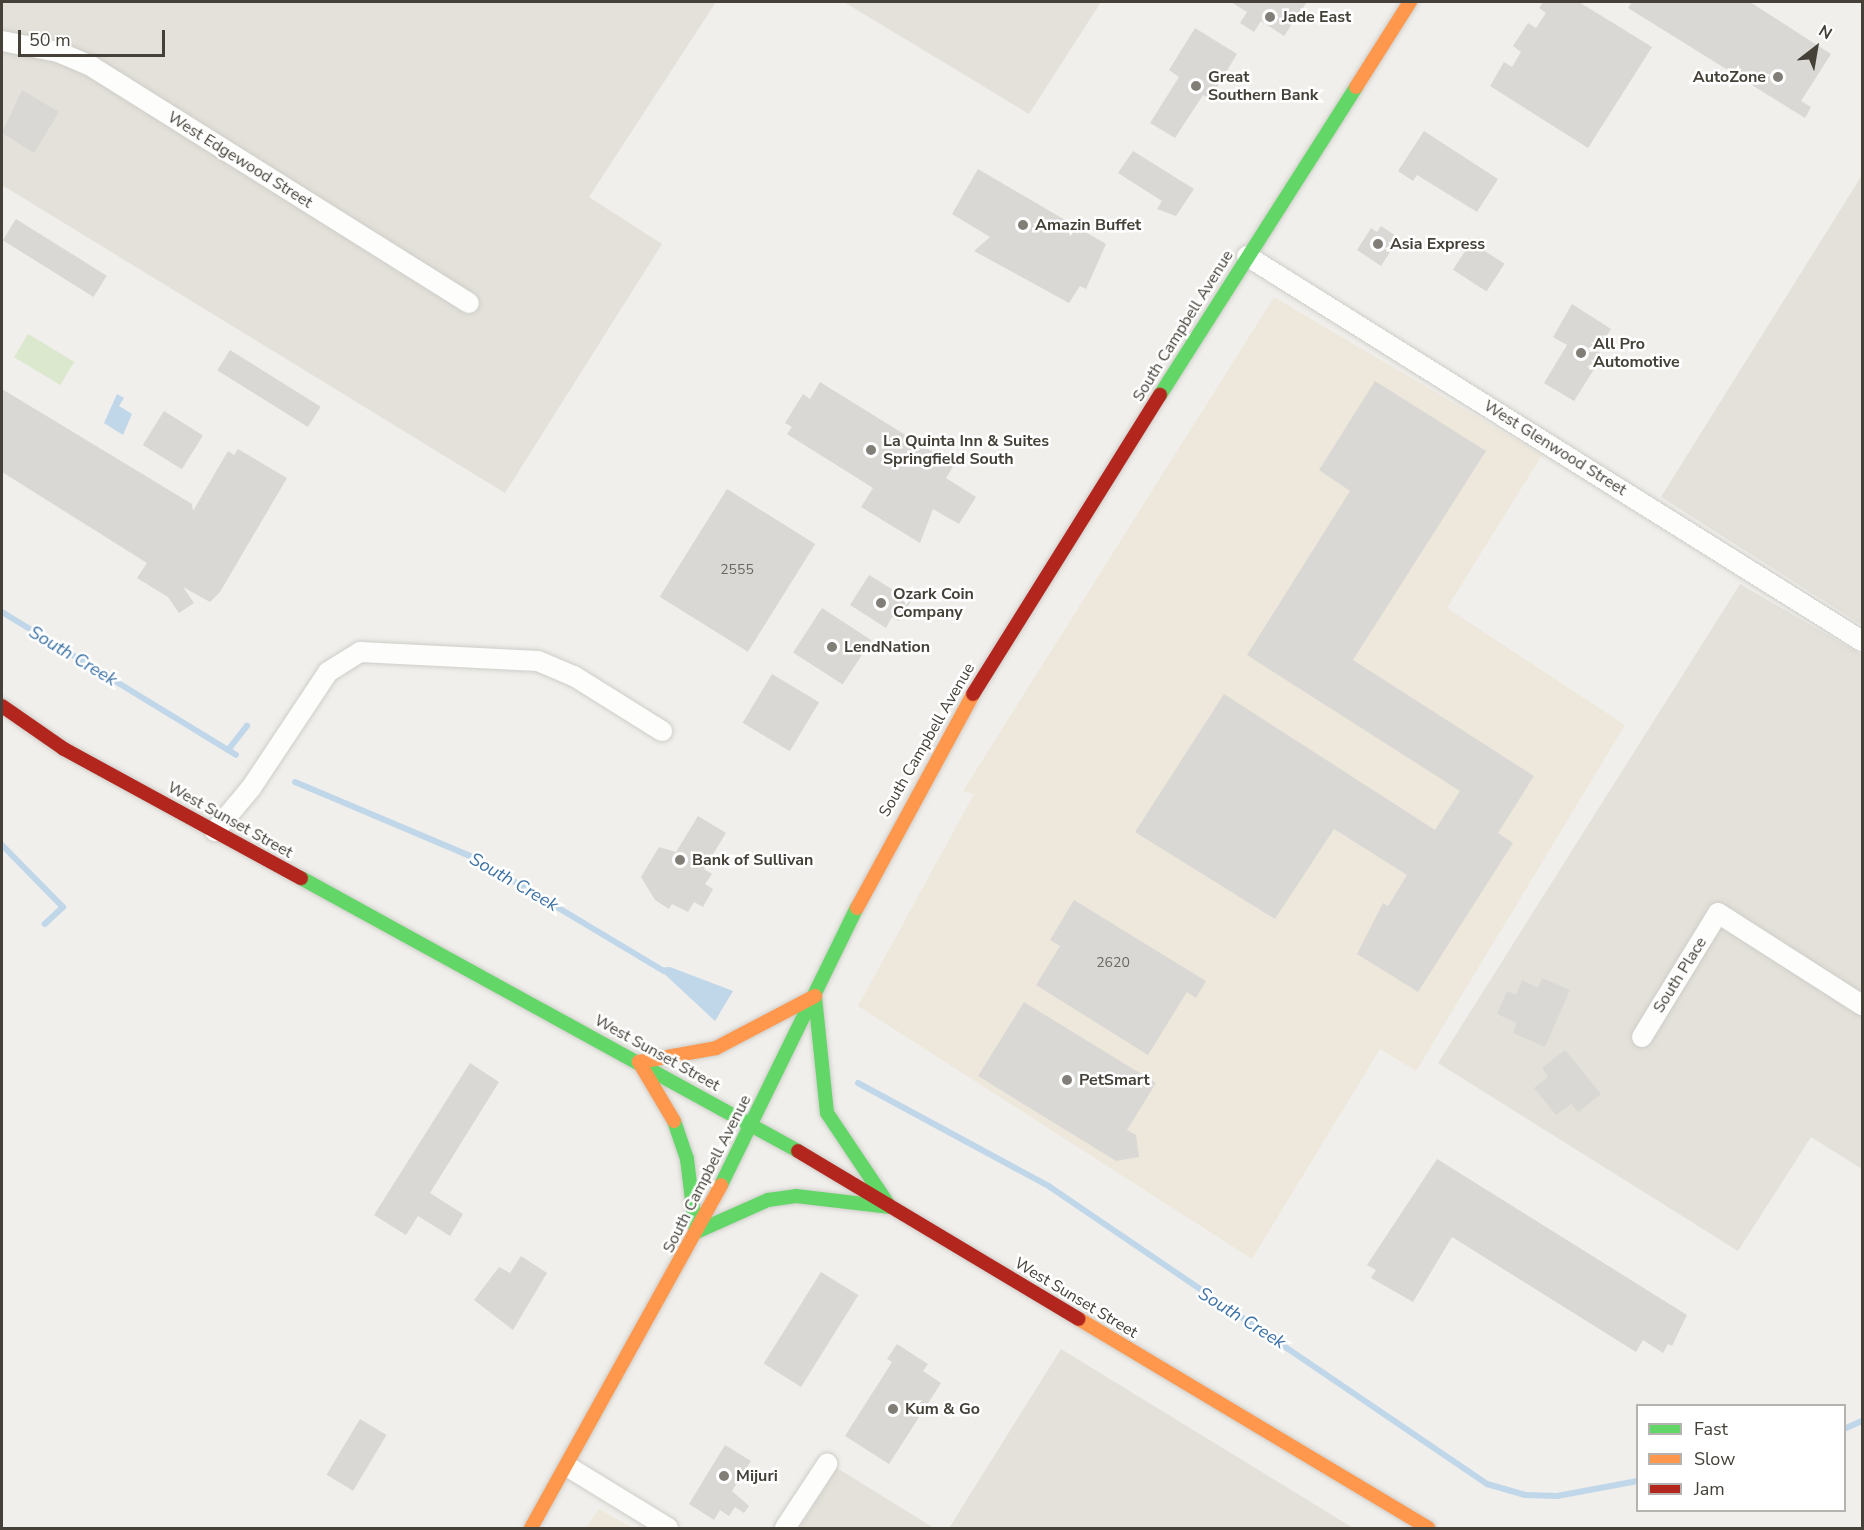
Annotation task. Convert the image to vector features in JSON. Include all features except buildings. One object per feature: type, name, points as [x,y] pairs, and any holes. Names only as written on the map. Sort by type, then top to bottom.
[{"type":"main road","name":"South Campbell Avenue","points":[[531,1528],[570,1468],[696,1232],[815,996],[890,840],[996,654],[1410,2]]},
{"type":"main road","name":"West Sunset Street","points":[[2,706],[64,748],[752,1123],[1428,1528]]},
{"type":"main road","points":[[815,996],[819,1085],[827,1113],[890,1207],[796,1196],[768,1200],[696,1232],[687,1159],[675,1122],[639,1062],[716,1048],[815,996]]},
{"type":"street","name":"West Edgewood Street","points":[[2,40],[58,52],[91,66],[469,303]]},
{"type":"street","name":"West Glenwood Street","points":[[1247,256],[1863,641]]},
{"type":"street","points":[[215,831],[251,788],[337,664],[374,649],[538,661],[662,731]]},
{"type":"street","name":"South Place","points":[[1642,1037],[1718,913],[1863,1005]]},
{"type":"street","points":[[785,1528],[827,1464]]},
{"type":"street","points":[[570,1468],[668,1528]]},
{"type":"shaded area","points":[[2,2],[716,2],[589,197],[662,244],[505,493],[2,185]]},
{"type":"shaded area","points":[[844,2],[1101,2],[1029,114]]},
{"type":"shaded area","points":[[1862,175],[1862,625],[1661,497]]},
{"type":"shaded area","points":[[1274,297],[1542,455],[1447,608],[1625,725],[1416,1071],[1380,1049],[1252,1259],[858,1006],[974,794],[963,791]]},
{"type":"shaded area","points":[[1740,584],[1862,655],[1862,1169],[1811,1137],[1738,1251],[1438,1063]]},
{"type":"shaded area","points":[[1061,1349],[1353,1528],[949,1528]]},
{"type":"shaded area","points":[[837,1468],[934,1528],[799,1528]]},
{"type":"shaded area","points":[[599,1509],[633,1528],[586,1528]]},
{"type":"green space","points":[[28,334],[74,362],[60,385],[14,357]]},
{"type":"water","points":[[117,394],[124,398],[119,406],[132,414],[123,435],[104,423]]},
{"type":"water","points":[[670,967],[733,991],[715,1021],[658,968]]},
{"type":"waterway","name":"South Creek","points":[[2,612],[236,755]]},
{"type":"waterway","points":[[228,750],[247,726]]},
{"type":"waterway","name":"South Creek","points":[[295,782],[475,858],[664,971]]},
{"type":"waterway","points":[[2,845],[63,907],[45,924]]},
{"type":"waterway","name":"South Creek","points":[[858,1083],[1050,1187],[1487,1484],[1525,1495],[1557,1496],[1636,1481]]},
{"type":"waterway","name":"South Creek","points":[[1846,1428],[1862,1421]]},
{"type":"traffic: fast","points":[[1160,395],[1356,87]]},
{"type":"traffic: fast","points":[[301,878],[798,1151]]},
{"type":"traffic: fast","points":[[721,1185],[857,908]]},
{"type":"traffic: fast","points":[[674,1121],[687,1159],[696,1232],[768,1200],[796,1196],[890,1207],[827,1113],[815,996]]},
{"type":"traffic: slow","points":[[1356,87],[1410,2]]},
{"type":"traffic: slow","points":[[857,908],[973,694]]},
{"type":"traffic: slow","points":[[674,1121],[639,1062],[716,1048],[815,996]]},
{"type":"traffic: slow","points":[[531,1528],[721,1185]]},
{"type":"traffic: slow","points":[[1079,1319],[1428,1528]]},
{"type":"traffic: jam","points":[[973,694],[1160,395]]},
{"type":"traffic: jam","points":[[2,706],[64,749],[301,878]]},
{"type":"traffic: jam","points":[[798,1151],[1079,1319]]},
{"type":"place","name":"Jade East","points":[[1270,17]]},
{"type":"place","name":"AutoZone","points":[[1778,77]]},
{"type":"place","name":"Great Southern Bank","points":[[1196,86]]},
{"type":"place","name":"Amazin Buffet","points":[[1023,225]]},
{"type":"place","name":"Asia Express","points":[[1378,244]]},
{"type":"place","name":"All Pro Automotive","points":[[1581,353]]},
{"type":"place","name":"La Quinta Inn & Suites Springfield South","points":[[871,450]]},
{"type":"place","name":"Ozark Coin Company","points":[[881,603]]},
{"type":"place","name":"LendNation","points":[[832,647]]},
{"type":"place","name":"Bank of Sullivan","points":[[680,860]]},
{"type":"place","name":"PetSmart","points":[[1067,1080]]},
{"type":"place","name":"Kum & Go","points":[[893,1409]]},
{"type":"place","name":"Mijuri","points":[[724,1476]]}]
